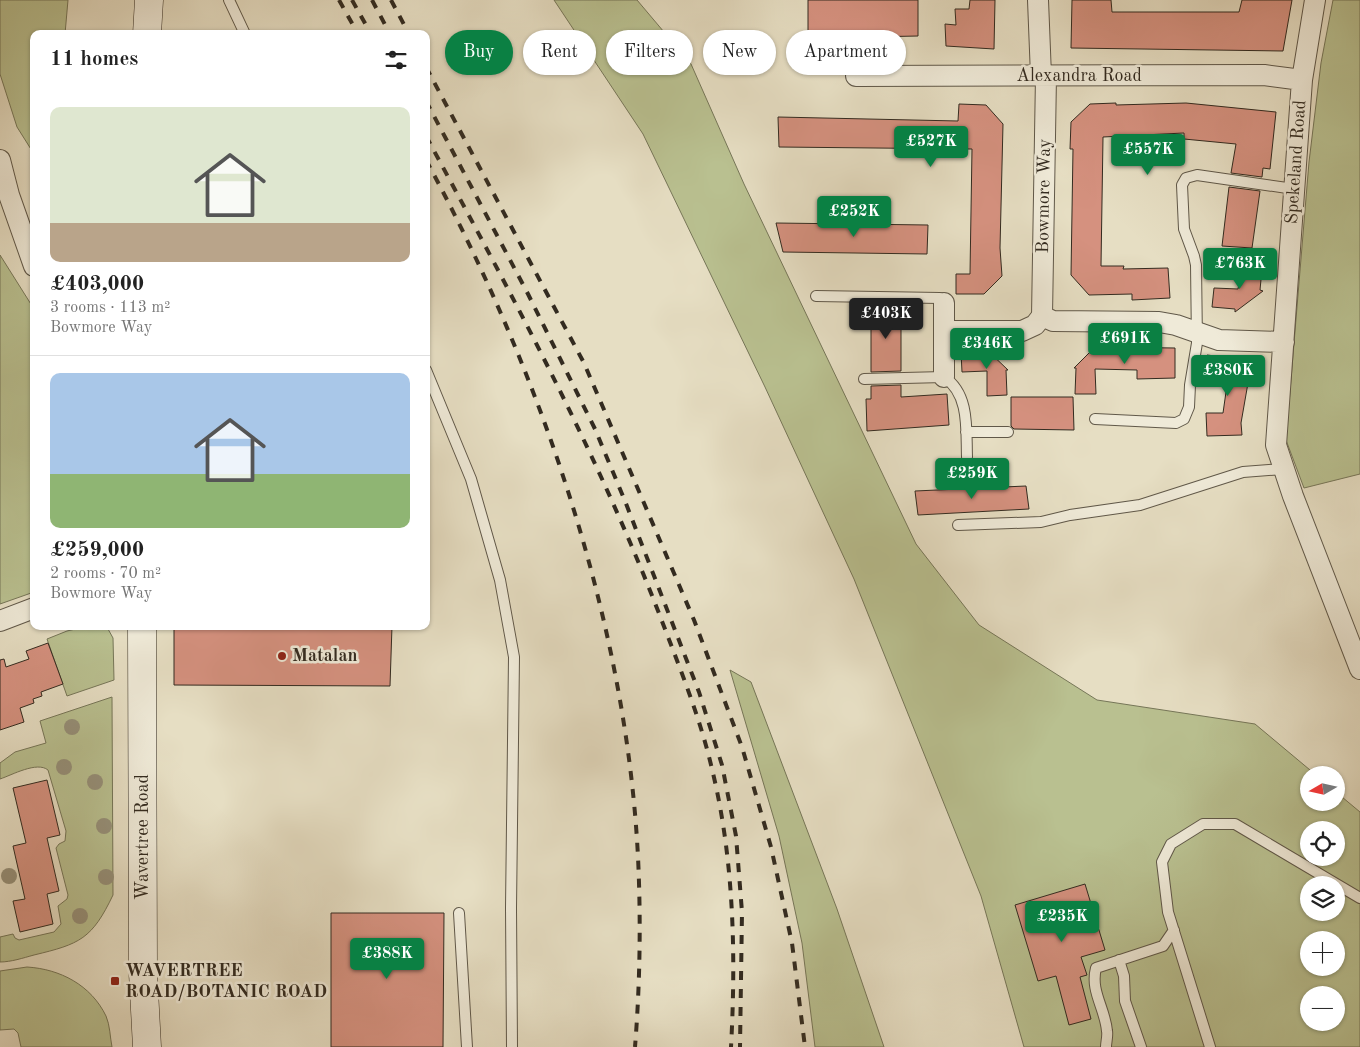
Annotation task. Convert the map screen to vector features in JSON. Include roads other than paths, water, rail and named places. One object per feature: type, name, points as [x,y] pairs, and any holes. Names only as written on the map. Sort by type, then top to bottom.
[{"type":"main road","points":[[147,30],[149,0]]},
{"type":"main road","name":"Wavertree Road","points":[[142,630],[143,972],[147,1047]]},
{"type":"street","name":"Bowmore Way","points":[[1038,0],[1044,76],[1042,316]]},
{"type":"street","name":"Spekeland Road","points":[[1315,0],[1302,80],[1276,445],[1283,470],[1360,669]]},
{"type":"street","name":"Alexandra Road","points":[[856,76],[1264,75],[1302,80]]},
{"type":"street","points":[[0,160],[9,195],[30,255]]},
{"type":"street","points":[[9,195],[30,213]]},
{"type":"street","points":[[944,303],[944,377]]},
{"type":"street","points":[[944,331],[1022,331],[1035,325],[1042,316],[1053,321],[1159,322],[1176,325],[1219,340],[1284,342]]},
{"type":"street","points":[[0,621],[30,610]]},
{"type":"lane","points":[[229,0],[243,30]]},
{"type":"lane","points":[[1095,419],[1176,423],[1184,419],[1189,407],[1197,332],[1196,265],[1184,229],[1182,185],[1186,178],[1196,175],[1294,189]]},
{"type":"lane","points":[[816,296],[940,298],[944,303]]},
{"type":"lane","points":[[864,379],[944,377],[953,383],[961,397],[966,414],[968,457]]},
{"type":"lane","points":[[430,380],[471,479],[500,580],[514,657],[511,908],[512,1047]]},
{"type":"lane","points":[[966,432],[1008,432]]},
{"type":"lane","points":[[958,525],[1041,522],[1070,515],[1140,505],[1243,472],[1283,470]]},
{"type":"lane","points":[[1210,1047],[1168,912],[1162,862],[1171,844],[1203,824],[1235,824],[1360,898]]},
{"type":"lane","points":[[459,913],[467,1047]]},
{"type":"lane","points":[[1106,1047],[1108,1031],[1096,992],[1094,978],[1096,968],[1163,946],[1174,930]]},
{"type":"lane","points":[[1119,960],[1124,976],[1126,1001],[1141,1047]]},
{"type":"railway","points":[[339,0],[356,30]]},
{"type":"railway","points":[[352,0],[369,30]]},
{"type":"railway","points":[[372,0],[388,30]]},
{"type":"railway","points":[[391,0],[407,30]]},
{"type":"railway","points":[[430,74],[584,363],[694,620],[742,747],[771,847],[792,943],[805,1047]]},
{"type":"railway","points":[[430,109],[528,294],[595,429],[699,692],[722,765],[736,836],[742,912],[740,1047]]},
{"type":"railway","points":[[430,143],[521,313],[580,433],[635,554],[695,711],[712,769],[725,837],[729,872],[733,942],[731,1047]]},
{"type":"railway","points":[[430,168],[467,240],[505,323],[540,409],[570,497],[595,587],[616,677],[630,767],[638,857],[640,952],[635,1047]]},
{"type":"place","name":"Matalan","points":[[282,656]]},
{"type":"place","name":"WAVERTREE ROAD/BOTANIC ROAD","points":[[115,981]]}]
